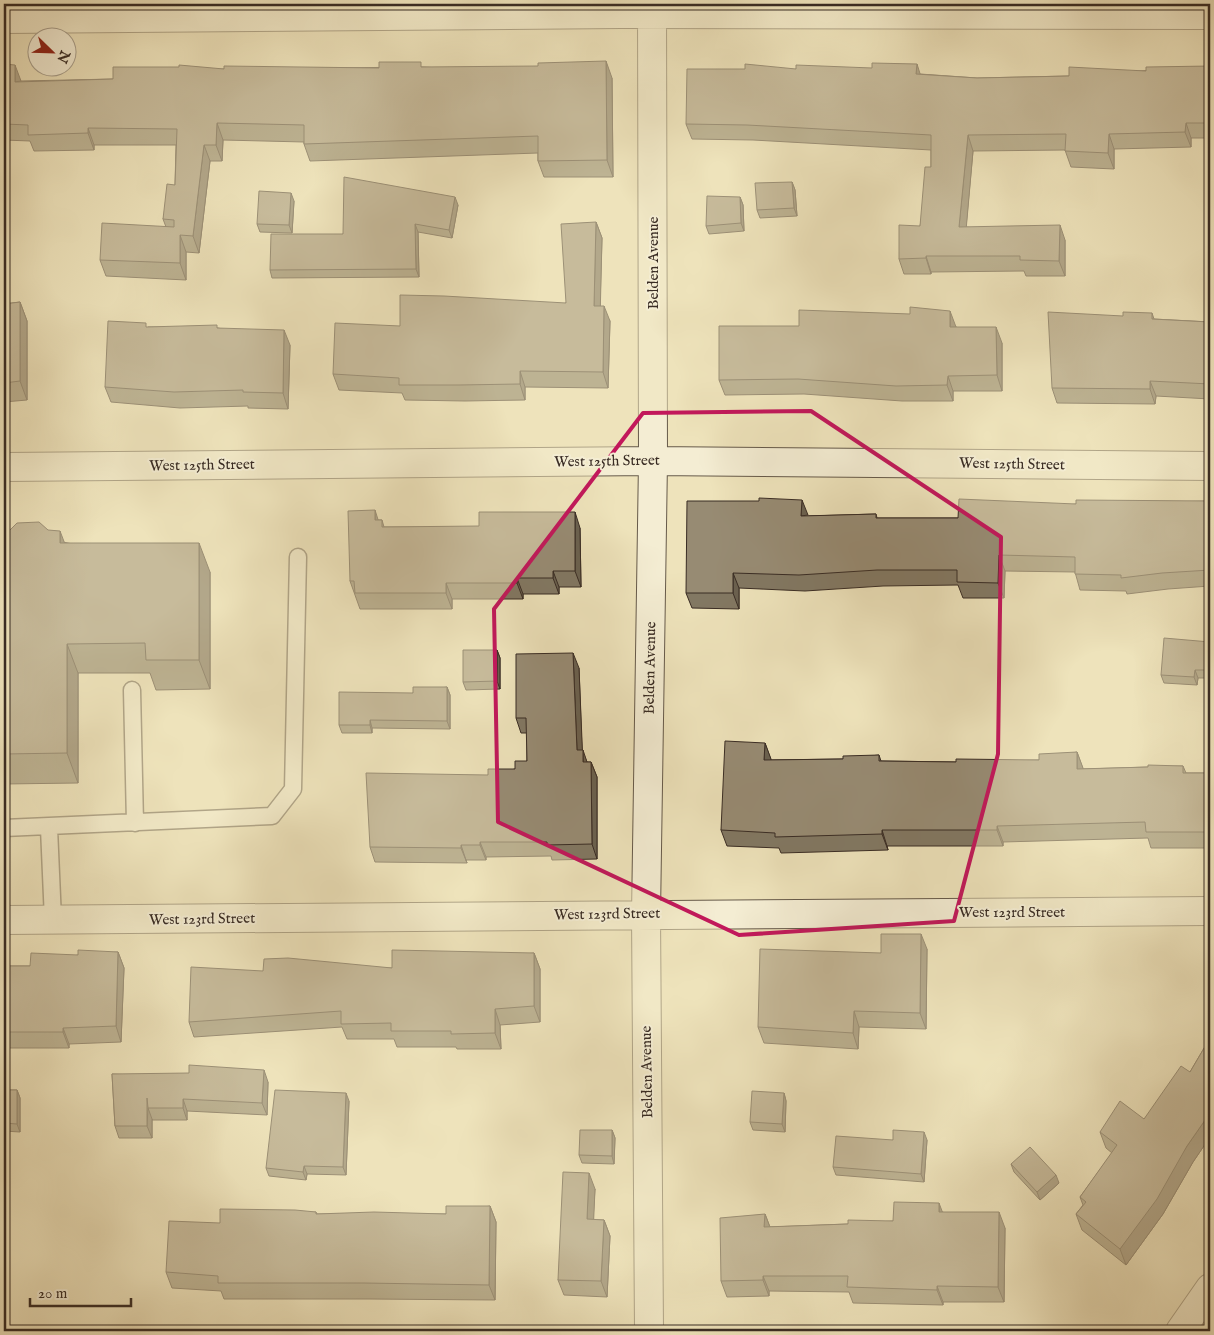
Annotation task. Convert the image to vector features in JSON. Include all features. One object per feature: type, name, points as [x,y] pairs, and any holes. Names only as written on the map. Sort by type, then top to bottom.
[{"type":"street","points":[[4,19],[653,9],[1210,15]]},
{"type":"street","name":"Belden Avenue","points":[[650,1331],[646,914],[653,461],[653,9]]},
{"type":"street","name":"West 125th Street","points":[[4,467],[653,461],[1210,466]]},
{"type":"street","name":"West 123rd Street","points":[[4,920],[1210,911]]},
{"type":"street","points":[[1180,1331],[1210,1288]]},
{"type":"lane","points":[[4,828],[49,828],[272,816],[293,789],[298,557]]},
{"type":"lane","points":[[132,690],[135,823]]},
{"type":"lane","points":[[49,828],[53,920]]},
{"type":"highlighted area","points":[[811,411],[1001,537],[998,754],[954,921],[739,935],[498,822],[494,609],[643,413]]},
{"type":"building","points":[[606,61],[607,160],[538,161],[538,136],[304,144],[304,125],[217,123],[216,145],[204,145],[193,236],[180,235],[180,263],[100,260],[102,223],[174,227],[174,220],[163,219],[167,184],[175,185],[177,129],[88,128],[88,133],[28,135],[28,125],[4,124],[4,64],[15,65],[15,82],[113,79],[113,67],[179,67],[179,65],[224,69],[224,66],[379,68],[379,62],[421,62],[421,67],[538,66],[538,63]]},
{"type":"building","points":[[872,63],[917,64],[916,74],[977,78],[1069,76],[1069,67],[1146,71],[1146,67],[1210,66],[1210,123],[1186,123],[1185,132],[1109,134],[1108,153],[1065,151],[1066,134],[968,135],[959,227],[1060,225],[1059,261],[1020,260],[1020,256],[926,256],[926,258],[899,259],[899,225],[920,226],[925,167],[931,167],[931,135],[747,125],[686,124],[687,69],[745,69],[745,64],[796,69],[796,65],[872,68]]},
{"type":"building","points":[[344,177],[455,197],[449,230],[415,224],[416,269],[270,270],[271,234],[343,234]]},
{"type":"building","points":[[792,182],[794,208],[757,210],[755,183]]},
{"type":"building","points":[[259,191],[291,193],[289,225],[257,224]]},
{"type":"building","points":[[707,196],[740,197],[741,223],[706,226]]},
{"type":"building","points":[[596,222],[594,306],[604,306],[603,372],[520,371],[520,384],[459,385],[399,385],[399,378],[333,374],[335,323],[400,326],[400,295],[566,303],[561,224]]},
{"type":"building","points":[[20,302],[20,381],[4,383],[4,304]]},
{"type":"building","points":[[910,307],[950,311],[950,327],[996,327],[997,375],[948,376],[947,385],[896,386],[798,379],[719,380],[719,326],[799,326],[799,310],[910,314]]},
{"type":"building","points":[[1048,312],[1123,316],[1123,312],[1152,313],[1152,319],[1210,322],[1210,384],[1150,381],[1150,389],[1052,388]]},
{"type":"building","points":[[108,321],[146,323],[146,327],[217,325],[217,328],[284,330],[283,393],[243,392],[243,390],[174,392],[105,387]]},
{"type":"building","points":[[759,498],[802,500],[801,516],[876,514],[876,518],[958,518],[959,499],[1076,504],[1076,500],[1210,501],[1210,570],[1121,578],[1121,575],[1075,574],[1075,557],[999,555],[998,583],[957,582],[957,570],[877,570],[799,575],[733,573],[733,593],[686,593],[687,501],[759,501]]},
{"type":"building","points":[[375,510],[375,520],[382,520],[382,527],[479,526],[479,512],[575,512],[575,571],[553,571],[553,578],[517,578],[517,583],[446,583],[446,593],[355,593],[354,581],[350,581],[348,511]]},
{"type":"building","points":[[39,522],[48,530],[60,531],[60,543],[199,543],[199,660],[146,660],[145,643],[67,644],[67,753],[4,754],[4,530],[10,530],[17,523]]},
{"type":"building","points":[[1164,638],[1210,642],[1210,670],[1195,670],[1194,677],[1161,675]]},
{"type":"building","points":[[463,650],[497,650],[497,681],[463,682]]},
{"type":"building","points":[[573,653],[577,750],[583,750],[583,762],[591,762],[592,844],[547,845],[547,842],[480,842],[480,845],[461,845],[461,848],[370,847],[366,773],[488,775],[488,769],[515,769],[515,761],[527,761],[526,718],[516,718],[516,654]]},
{"type":"building","points":[[413,687],[447,687],[447,721],[370,720],[370,725],[339,725],[339,692],[413,693]]},
{"type":"building","points":[[725,741],[765,743],[764,760],[843,759],[843,756],[879,755],[879,761],[956,762],[956,759],[1039,760],[1039,754],[1077,752],[1077,769],[1148,767],[1148,765],[1183,766],[1183,773],[1210,773],[1210,832],[1146,832],[1145,822],[997,826],[997,830],[882,830],[882,834],[775,837],[775,833],[721,830]]},
{"type":"building","points":[[881,934],[921,934],[920,1013],[854,1011],[853,1033],[758,1027],[760,949],[881,953]]},
{"type":"building","points":[[78,950],[118,952],[116,1026],[63,1028],[63,1032],[4,1032],[4,966],[30,966],[31,953],[78,955]]},
{"type":"building","points":[[392,950],[534,953],[534,1006],[495,1009],[495,1033],[451,1034],[451,1031],[391,1031],[391,1023],[341,1024],[341,1011],[189,1022],[191,967],[263,971],[264,959],[288,958],[392,968]]},
{"type":"building","points":[[1210,1038],[1210,1113],[1187,1146],[1157,1199],[1120,1249],[1076,1214],[1086,1202],[1080,1197],[1117,1145],[1100,1132],[1120,1101],[1144,1119],[1181,1066],[1190,1072]]},
{"type":"building","points":[[189,1065],[264,1070],[262,1103],[183,1099],[183,1108],[148,1108],[147,1098],[147,1126],[115,1126],[112,1074],[189,1073]]},
{"type":"building","points":[[4,1090],[17,1090],[17,1124],[4,1123]]},
{"type":"building","points":[[275,1090],[346,1093],[343,1167],[304,1166],[303,1172],[266,1168]]},
{"type":"building","points":[[752,1091],[784,1093],[782,1124],[750,1122]]},
{"type":"building","points":[[580,1130],[612,1130],[612,1156],[579,1155]]},
{"type":"building","points":[[893,1130],[924,1132],[921,1174],[833,1167],[836,1136],[893,1140]]},
{"type":"building","points":[[1030,1147],[1056,1175],[1037,1192],[1011,1164]]},
{"type":"building","points":[[563,1172],[589,1173],[587,1219],[604,1220],[601,1281],[558,1280]]},
{"type":"building","points":[[894,1202],[939,1203],[939,1212],[999,1212],[998,1287],[937,1286],[937,1290],[847,1287],[848,1276],[763,1276],[763,1280],[721,1281],[720,1218],[765,1214],[764,1227],[848,1224],[848,1220],[893,1221]]},
{"type":"building","points":[[446,1206],[490,1206],[489,1285],[218,1283],[218,1276],[166,1272],[169,1221],[220,1223],[220,1209],[295,1210],[316,1212],[316,1214],[374,1212],[446,1214]]}]
